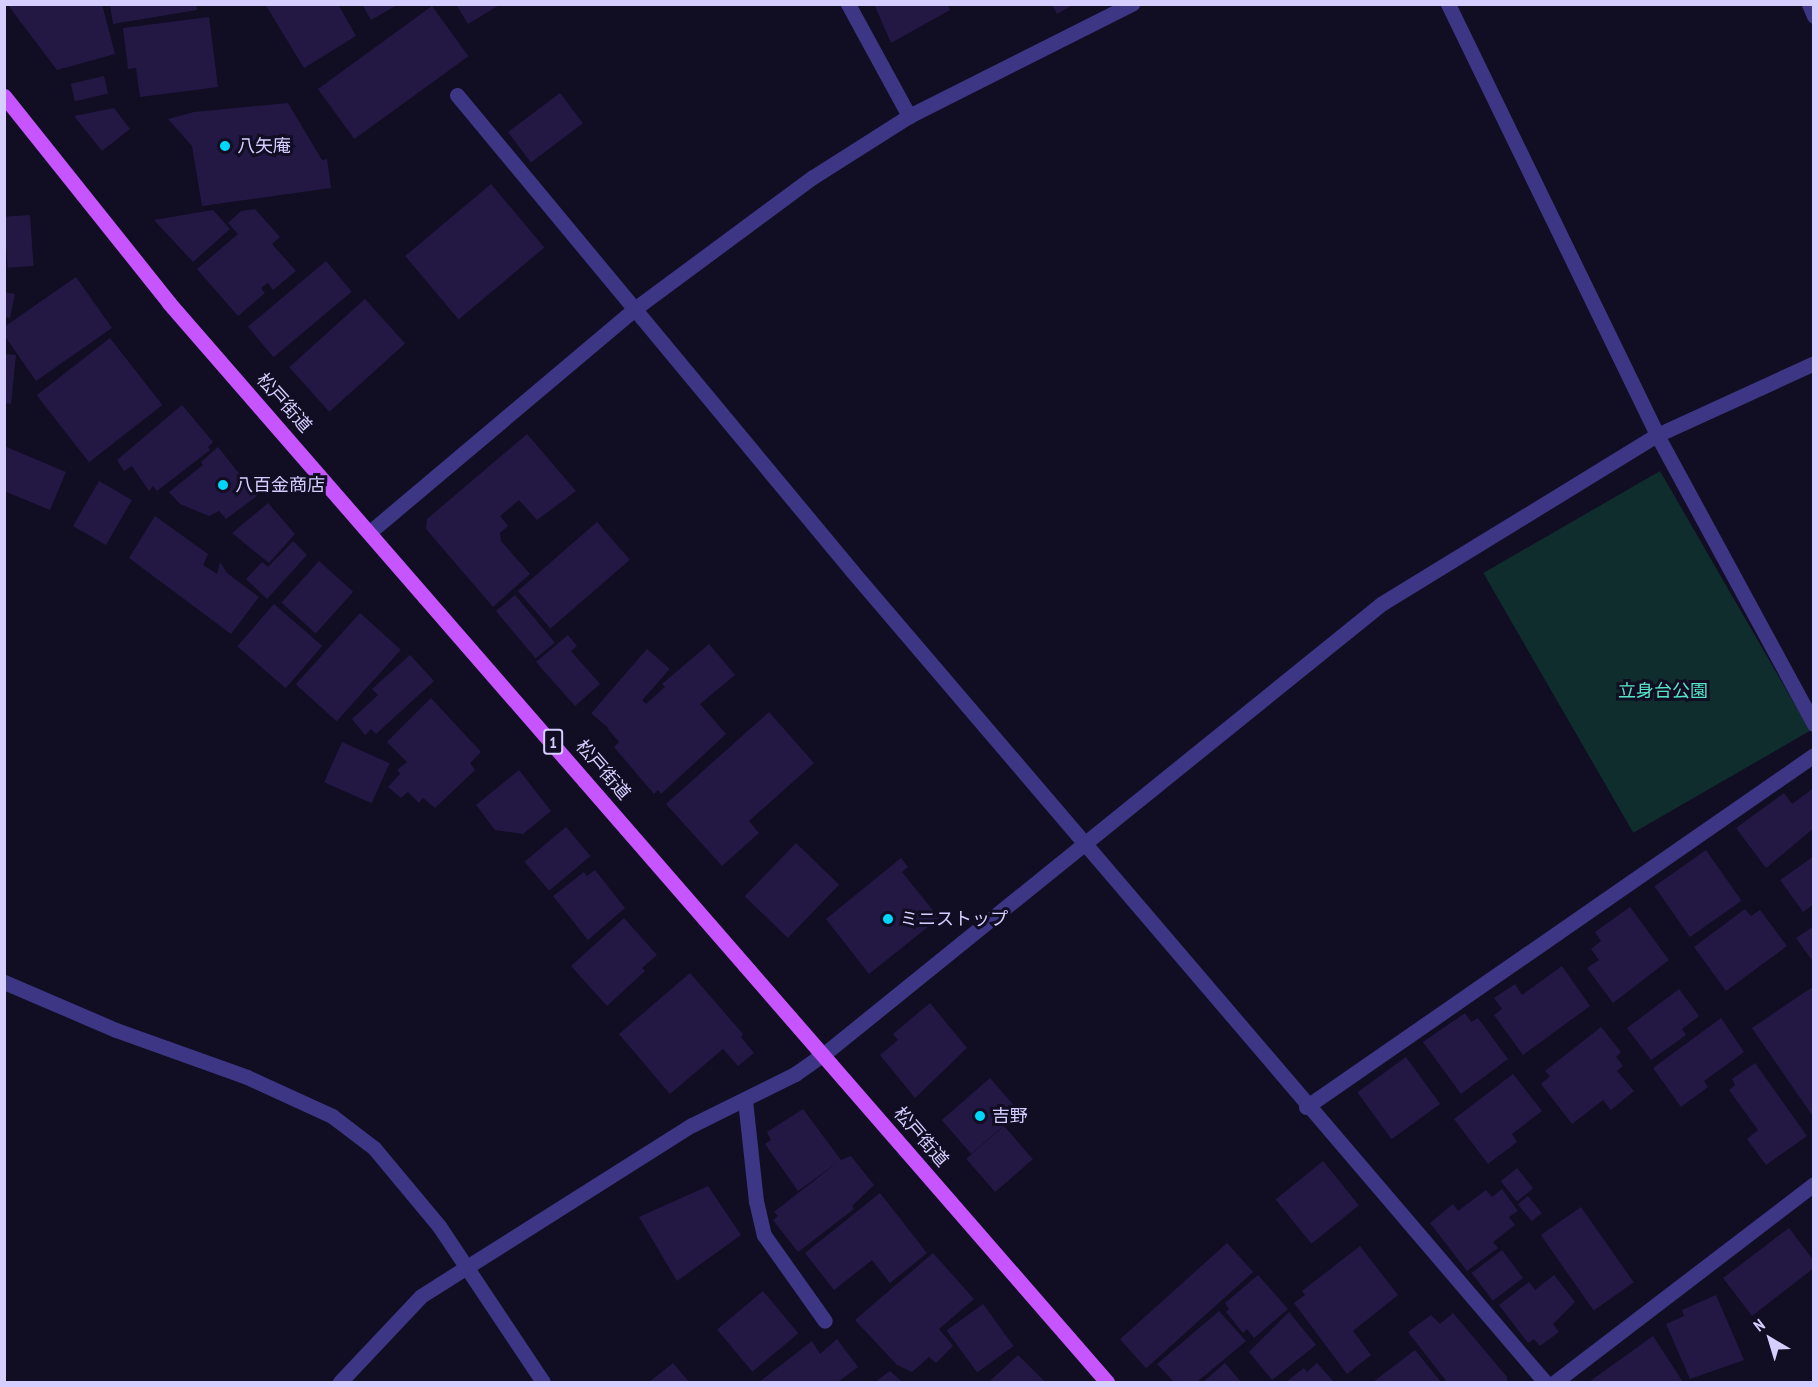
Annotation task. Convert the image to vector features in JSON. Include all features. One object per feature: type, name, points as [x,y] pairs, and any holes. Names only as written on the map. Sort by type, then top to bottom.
[{"type":"main road","name":"松戸街道","points":[[4,96],[169,303],[371,531],[1107,1383]]},
{"type":"street","points":[[848,4],[909,116]]},
{"type":"street","points":[[371,531],[633,310],[813,177],[909,116],[1132,4]]},
{"type":"street","points":[[1448,4],[1657,435],[1814,724]]},
{"type":"street","points":[[1809,4],[1814,16]]},
{"type":"street","points":[[457,94],[633,310],[1085,841],[1306,1107],[1545,1383]]},
{"type":"street","points":[[340,1383],[421,1296],[692,1125],[795,1074],[824,1054],[1381,604],[1657,435],[1814,363]]},
{"type":"street","points":[[1306,1107],[1814,755]]},
{"type":"street","points":[[4,982],[116,1030],[247,1077],[332,1116],[374,1148],[396,1171],[440,1226],[543,1383]]},
{"type":"street","points":[[745,1100],[756,1201],[764,1234],[825,1321]]},
{"type":"street","points":[[1556,1383],[1814,1184]]},
{"type":"green space","name":"立身台公園","points":[[1660,471],[1810,731],[1633,833],[1483,573]]},
{"type":"building","points":[[7,4],[102,4],[115,54],[57,70]]},
{"type":"building","points":[[265,4],[338,4],[356,36],[304,68]]},
{"type":"building","points":[[362,4],[399,4],[371,20]]},
{"type":"building","points":[[456,4],[501,4],[468,24]]},
{"type":"building","points":[[874,4],[947,4],[950,10],[891,43]]},
{"type":"building","points":[[1052,4],[1074,4],[1057,14]]},
{"type":"building","points":[[110,5],[196,5],[197,10],[113,24]]},
{"type":"building","points":[[432,6],[468,56],[354,139],[318,89]]},
{"type":"building","points":[[209,17],[218,87],[140,97],[136,68],[128,69],[123,28]]},
{"type":"building","points":[[104,76],[108,94],[75,101],[71,84]]},
{"type":"building","points":[[560,93],[583,123],[531,162],[508,132]]},
{"type":"building","points":[[288,103],[322,160],[327,159],[331,188],[202,206],[192,146],[168,119],[194,112]]},
{"type":"building","points":[[114,108],[130,129],[102,151],[74,116]]},
{"type":"building","points":[[491,184],[544,248],[459,320],[405,256]]},
{"type":"building","points":[[255,209],[280,237],[272,244],[296,271],[273,290],[268,283],[261,288],[265,293],[238,316],[197,269],[238,234],[228,223],[241,211]]},
{"type":"building","points":[[213,210],[230,229],[193,262],[154,220]]},
{"type":"building","points":[[30,215],[34,266],[8,268],[4,217]]},
{"type":"building","points":[[326,261],[352,292],[274,357],[248,327]]},
{"type":"building","points":[[76,277],[112,328],[36,381],[4,335],[4,327]]},
{"type":"building","points":[[4,292],[15,294],[10,318],[4,317]]},
{"type":"building","points":[[365,299],[405,344],[329,412],[289,367]]},
{"type":"building","points":[[110,338],[162,405],[89,462],[37,395]]},
{"type":"building","points":[[4,354],[16,355],[11,404],[4,403]]},
{"type":"building","points":[[182,405],[213,442],[208,447],[210,450],[157,491],[153,486],[149,491],[132,466],[124,471],[117,460]]},
{"type":"building","points":[[527,434],[576,491],[537,520],[519,500],[500,516],[508,526],[500,533],[501,541],[530,574],[493,607],[426,529],[427,519]]},
{"type":"building","points":[[4,446],[66,472],[50,510],[4,491]]},
{"type":"building","points":[[218,447],[257,496],[226,519],[219,511],[209,516],[180,504],[169,492],[203,465],[201,462]]},
{"type":"building","points":[[99,481],[132,500],[106,545],[73,526]]},
{"type":"building","points":[[268,503],[295,534],[269,563],[232,533]]},
{"type":"building","points":[[155,516],[208,554],[203,565],[217,574],[220,562],[227,573],[259,597],[231,634],[129,558]]},
{"type":"building","points":[[597,522],[630,560],[551,629],[518,591]]},
{"type":"building","points":[[293,541],[307,555],[267,599],[246,579],[262,562],[268,567]]},
{"type":"building","points":[[319,561],[353,592],[316,633],[282,603]]},
{"type":"building","points":[[515,595],[555,642],[536,659],[496,611]]},
{"type":"building","points":[[274,604],[322,646],[286,688],[237,646]]},
{"type":"building","points":[[360,613],[401,650],[337,721],[296,684]]},
{"type":"building","points":[[568,635],[577,646],[571,651],[600,684],[575,706],[536,662]]},
{"type":"building","points":[[709,644],[735,675],[700,704],[726,734],[661,794],[658,790],[654,794],[614,747],[619,742],[608,729],[642,700],[646,704],[665,687],[662,684]]},
{"type":"building","points":[[647,649],[670,669],[614,733],[591,713]]},
{"type":"building","points":[[410,655],[434,681],[376,734],[371,729],[365,735],[352,719],[378,695],[372,689]]},
{"type":"building","points":[[431,698],[481,752],[470,763],[475,770],[435,808],[423,798],[419,803],[408,792],[401,798],[388,787],[400,774],[397,770],[407,762],[387,742]]},
{"type":"building","points":[[769,712],[814,763],[749,821],[759,833],[722,866],[666,804]]},
{"type":"building","points":[[342,742],[390,763],[372,803],[324,782]]},
{"type":"building","points":[[519,770],[551,811],[523,834],[495,830],[476,805]]},
{"type":"building","points":[[1814,788],[1814,828],[1766,868],[1736,828],[1784,793],[1792,804]]},
{"type":"building","points":[[566,827],[590,856],[549,891],[525,862]]},
{"type":"building","points":[[796,843],[839,885],[788,938],[745,896]]},
{"type":"building","points":[[1706,850],[1742,901],[1690,937],[1654,886]]},
{"type":"building","points":[[1814,856],[1814,904],[1803,912],[1780,880]]},
{"type":"building","points":[[901,858],[908,867],[902,872],[939,918],[869,974],[826,919]]},
{"type":"building","points":[[595,870],[625,908],[588,940],[553,896],[584,872],[587,876]]},
{"type":"building","points":[[1630,907],[1669,960],[1613,1003],[1587,968],[1599,960],[1591,949],[1601,941],[1595,932]]},
{"type":"building","points":[[1745,909],[1751,916],[1760,910],[1787,946],[1726,991],[1694,947]]},
{"type":"building","points":[[624,918],[657,955],[642,968],[645,971],[607,1006],[571,966]]},
{"type":"building","points":[[1814,926],[1814,963],[1796,938]]},
{"type":"building","points":[[1562,966],[1590,1006],[1523,1055],[1494,1015],[1502,1009],[1494,998],[1515,984],[1522,995]]},
{"type":"building","points":[[690,973],[743,1034],[741,1037],[754,1053],[738,1066],[723,1049],[670,1094],[619,1034]]},
{"type":"building","points":[[1811,988],[1814,991],[1814,1118],[1752,1028]]},
{"type":"building","points":[[1679,989],[1699,1016],[1682,1029],[1686,1035],[1651,1060],[1627,1028]]},
{"type":"building","points":[[930,1003],[967,1048],[915,1098],[880,1055],[898,1040],[893,1034]]},
{"type":"building","points":[[1465,1013],[1471,1022],[1478,1018],[1508,1059],[1461,1094],[1423,1042]]},
{"type":"building","points":[[1721,1018],[1744,1052],[1704,1081],[1708,1087],[1681,1107],[1653,1068]]},
{"type":"building","points":[[1601,1027],[1621,1052],[1616,1057],[1623,1066],[1617,1071],[1634,1091],[1611,1110],[1603,1100],[1572,1124],[1541,1084],[1550,1076],[1545,1071]]},
{"type":"building","points":[[1406,1057],[1440,1104],[1392,1139],[1357,1092]]},
{"type":"building","points":[[1755,1063],[1807,1136],[1766,1165],[1747,1139],[1758,1130],[1729,1090],[1735,1085],[1732,1079]]},
{"type":"building","points":[[1513,1074],[1542,1111],[1512,1134],[1517,1142],[1488,1164],[1454,1119]]},
{"type":"building","points":[[990,1078],[1020,1112],[971,1154],[942,1120]]},
{"type":"building","points":[[803,1109],[841,1160],[851,1156],[874,1185],[852,1206],[854,1209],[798,1252],[773,1220],[778,1216],[774,1212],[838,1162],[798,1191],[765,1144],[771,1140],[767,1132]]},
{"type":"building","points":[[1004,1126],[1033,1159],[995,1192],[966,1159]]},
{"type":"building","points":[[1323,1161],[1359,1205],[1311,1244],[1276,1199]]},
{"type":"building","points":[[1517,1168],[1533,1188],[1517,1201],[1501,1181]]},
{"type":"building","points":[[708,1186],[741,1235],[677,1281],[639,1217]]},
{"type":"building","points":[[1502,1189],[1518,1211],[1509,1217],[1515,1225],[1493,1242],[1498,1248],[1467,1271],[1430,1223],[1453,1204],[1458,1211],[1486,1190],[1492,1197]]},
{"type":"building","points":[[880,1193],[927,1253],[890,1283],[872,1260],[834,1290],[805,1253]]},
{"type":"building","points":[[1528,1196],[1542,1213],[1532,1221],[1518,1204]]},
{"type":"building","points":[[1581,1207],[1634,1282],[1594,1310],[1541,1235]]},
{"type":"building","points":[[1789,1228],[1814,1261],[1814,1268],[1752,1316],[1723,1278]]},
{"type":"building","points":[[1227,1243],[1253,1272],[1146,1368],[1120,1339]]},
{"type":"building","points":[[1360,1246],[1398,1295],[1353,1331],[1371,1355],[1347,1374],[1294,1303],[1305,1295],[1302,1291]]},
{"type":"building","points":[[1502,1250],[1523,1278],[1493,1301],[1472,1273]]},
{"type":"building","points":[[933,1253],[974,1299],[939,1329],[953,1346],[936,1363],[929,1357],[912,1372],[897,1365],[855,1320]]},
{"type":"building","points":[[1258,1275],[1288,1309],[1254,1338],[1247,1329],[1243,1333],[1226,1312],[1229,1309],[1225,1303]]},
{"type":"building","points":[[1554,1275],[1575,1302],[1553,1324],[1559,1332],[1540,1346],[1534,1339],[1528,1343],[1499,1305],[1529,1282],[1535,1290]]},
{"type":"building","points":[[763,1291],[798,1333],[752,1372],[717,1330]]},
{"type":"building","points":[[1716,1295],[1744,1360],[1690,1379],[1666,1324],[1684,1316],[1682,1310]]},
{"type":"building","points":[[983,1304],[1014,1346],[977,1373],[947,1330]]},
{"type":"building","points":[[1219,1311],[1246,1341],[1197,1382],[1174,1382],[1157,1364]]},
{"type":"building","points":[[1289,1312],[1316,1345],[1272,1380],[1249,1352]]},
{"type":"building","points":[[1453,1313],[1507,1377],[1507,1382],[1447,1382],[1408,1332],[1431,1315],[1440,1324]]},
{"type":"building","points":[[1653,1336],[1683,1382],[1589,1382]]},
{"type":"building","points":[[837,1339],[858,1367],[838,1382],[759,1382],[812,1341],[820,1354]]},
{"type":"building","points":[[1415,1350],[1441,1382],[1373,1382]]},
{"type":"building","points":[[1018,1355],[1045,1382],[989,1382]]},
{"type":"building","points":[[673,1363],[689,1382],[649,1382]]},
{"type":"building","points":[[1225,1363],[1241,1382],[1203,1382]]},
{"type":"building","points":[[1317,1363],[1334,1382],[1286,1382],[1304,1368],[1307,1372]]},
{"type":"building","points":[[890,1371],[902,1382],[875,1382]]},
{"type":"place","name":"八矢庵","points":[[225,146]]},
{"type":"place","name":"八百金商店","points":[[223,485]]},
{"type":"place","name":"ミニストップ","points":[[888,919]]},
{"type":"place","name":"吉野","points":[[980,1116]]}]
